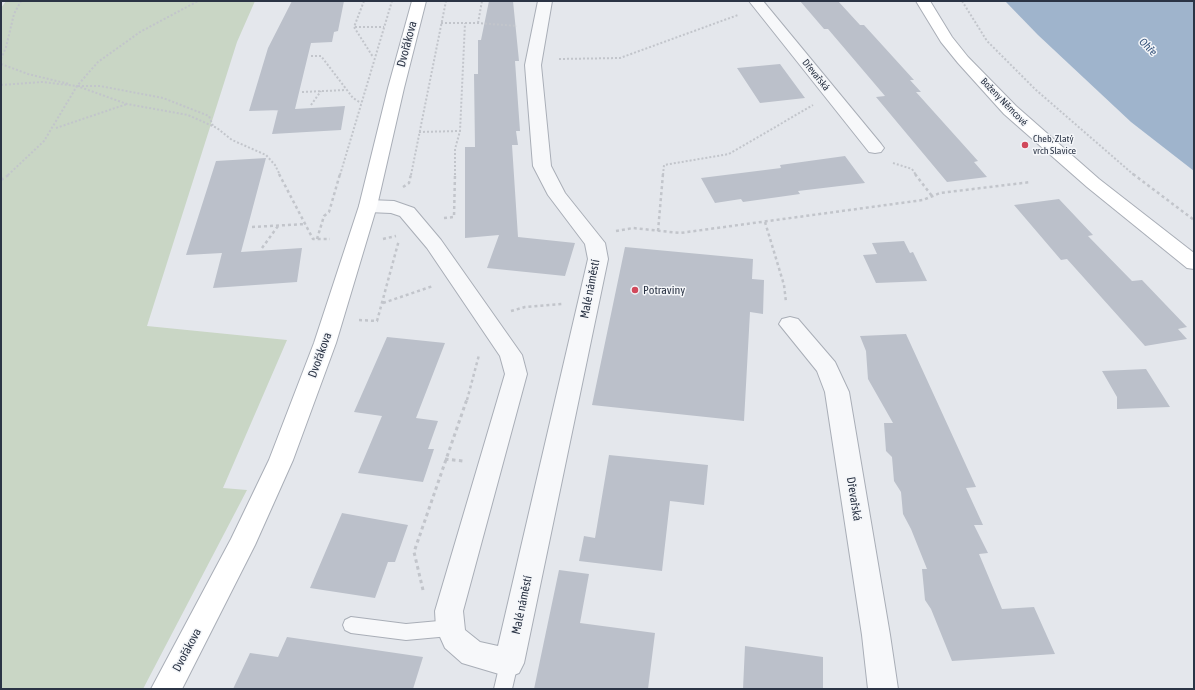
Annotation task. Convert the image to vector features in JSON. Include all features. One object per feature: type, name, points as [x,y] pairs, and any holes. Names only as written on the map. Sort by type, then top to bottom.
[{"type":"street","name":"Dvořákova","points":[[166,689],[242,545],[282,460],[325,342],[368,206],[396,88],[419,1]]},
{"type":"street","name":"Malé náměstí","points":[[509,663],[598,259],[595,243],[557,195],[542,166],[533,66],[545,1]]},
{"type":"street","name":"Boženy Němcové","points":[[923,1],[946,39],[1010,110],[1092,183],[1194,263]]},
{"type":"street","name":"Dřevařská","points":[[760,6],[875,148]]},
{"type":"street","points":[[368,206],[394,208],[407,212],[434,244],[511,355],[516,374],[449,619],[455,639],[472,653],[509,663]]},
{"type":"street","name":"Dřevařská","points":[[790,324],[827,368],[837,392],[876,635],[883,689]]},
{"type":"lane","points":[[351,625],[406,632],[426,631],[449,619]]},
{"type":"lane","points":[[503,689],[509,663]]},
{"type":"path","points":[[1,59],[6,47],[14,14],[21,1]]},
{"type":"path","points":[[1,180],[14,171],[44,141],[77,86],[98,62],[140,32],[198,1]]},
{"type":"path","points":[[354,27],[364,1]]},
{"type":"path","points":[[317,239],[324,216],[329,212],[392,1]]},
{"type":"path","points":[[1,64],[28,74],[77,86],[127,104],[188,115],[213,126],[232,140],[266,155],[274,166],[313,239],[385,239],[394,208],[397,190],[409,183],[446,1]]},
{"type":"path","points":[[478,23],[482,1]]},
{"type":"path","points":[[962,1],[987,42],[1036,90],[1124,167],[1194,220]]},
{"type":"path","points":[[534,59],[620,58],[760,6]]},
{"type":"path","points":[[441,23],[478,23],[540,28]]},
{"type":"path","points":[[418,224],[431,219],[454,218],[455,149],[460,131],[465,23]]},
{"type":"path","points":[[354,27],[384,26]]},
{"type":"path","points":[[354,27],[373,57]]},
{"type":"path","points":[[311,56],[321,56],[353,98],[361,102]]},
{"type":"path","points":[[1,85],[42,82],[77,86],[100,86],[163,98],[209,116],[213,126]]},
{"type":"path","points":[[658,231],[664,165],[729,154],[819,102],[812,91],[826,88]]},
{"type":"path","points":[[302,92],[347,90]]},
{"type":"path","points":[[311,105],[322,91]]},
{"type":"path","points":[[56,128],[127,104]]},
{"type":"path","points":[[420,132],[460,131]]},
{"type":"path","points":[[875,148],[885,160],[912,169],[932,196]]},
{"type":"path","points":[[595,243],[621,229],[680,233],[923,200],[940,193],[1031,182]]},
{"type":"path","points":[[765,222],[784,285],[790,324]]},
{"type":"path","points":[[252,227],[306,224]]},
{"type":"path","points":[[262,248],[278,226]]},
{"type":"path","points":[[382,303],[457,278]]},
{"type":"path","points":[[449,619],[426,604],[414,552],[470,387],[487,322],[496,314],[525,307],[588,302]]},
{"type":"green space","points":[[6,1],[255,1],[237,42],[147,326],[287,340],[223,488],[247,490],[143,689],[1,689],[1,8]]},
{"type":"water","name":"Ohře","points":[[1005,1],[1194,1],[1194,171],[1131,122],[1038,35]]},
{"type":"building","points":[[292,1],[344,1],[338,31],[334,32],[332,42],[311,43],[295,109],[345,106],[341,130],[272,134],[278,110],[249,111],[268,48]]},
{"type":"building","points":[[489,1],[513,1],[519,61],[515,61],[520,131],[516,131],[518,145],[512,145],[518,237],[575,243],[565,276],[487,268],[499,235],[465,238],[465,147],[475,147],[474,74],[478,74],[478,40],[481,40]]},
{"type":"building","points":[[800,1],[838,1],[860,25],[864,25],[914,80],[910,80],[921,92],[916,92],[978,161],[974,162],[987,177],[947,182],[876,97],[885,96],[828,29],[824,29]]},
{"type":"building","points":[[780,64],[805,98],[760,103],[737,68]]},
{"type":"building","points":[[845,156],[865,183],[798,191],[800,194],[743,202],[741,199],[715,203],[701,178],[781,168],[780,165]]},
{"type":"building","points":[[266,158],[241,252],[302,248],[297,282],[213,288],[222,253],[186,255],[216,161]]},
{"type":"building","points":[[1059,199],[1093,235],[1088,236],[1132,281],[1142,280],[1187,327],[1178,329],[1187,339],[1145,346],[1067,259],[1061,260],[1014,205]]},
{"type":"building","points":[[904,241],[910,253],[913,252],[927,281],[876,283],[863,255],[877,254],[872,243]]},
{"type":"building","points":[[625,247],[753,259],[752,279],[764,280],[763,314],[750,312],[744,421],[592,405]]},
{"type":"building","points":[[906,334],[976,487],[966,488],[983,525],[974,525],[988,553],[979,554],[1002,609],[1034,607],[1055,654],[952,661],[931,609],[925,600],[922,569],[927,569],[911,529],[903,514],[901,492],[894,481],[892,457],[886,451],[884,423],[893,423],[868,379],[866,351],[860,336]]},
{"type":"building","points":[[387,337],[445,343],[416,418],[438,421],[428,449],[434,449],[423,482],[358,473],[382,416],[354,412]]},
{"type":"building","points":[[1146,369],[1170,407],[1117,409],[1117,397],[1102,371]]},
{"type":"building","points":[[609,455],[708,465],[704,505],[670,501],[662,571],[579,561],[584,536],[595,538]]},
{"type":"building","points":[[342,513],[408,525],[395,562],[388,562],[375,598],[310,588]]},
{"type":"building","points":[[559,570],[589,574],[580,623],[655,633],[648,689],[534,689]]},
{"type":"building","points":[[287,637],[423,657],[413,689],[233,689],[250,653],[278,657]]},
{"type":"building","points":[[745,646],[823,657],[823,689],[743,689]]},
{"type":"place","name":"Cheb, Zlatý vrch Slavice","points":[[1025,145]]},
{"type":"place","name":"Potraviny","points":[[635,290]]}]
